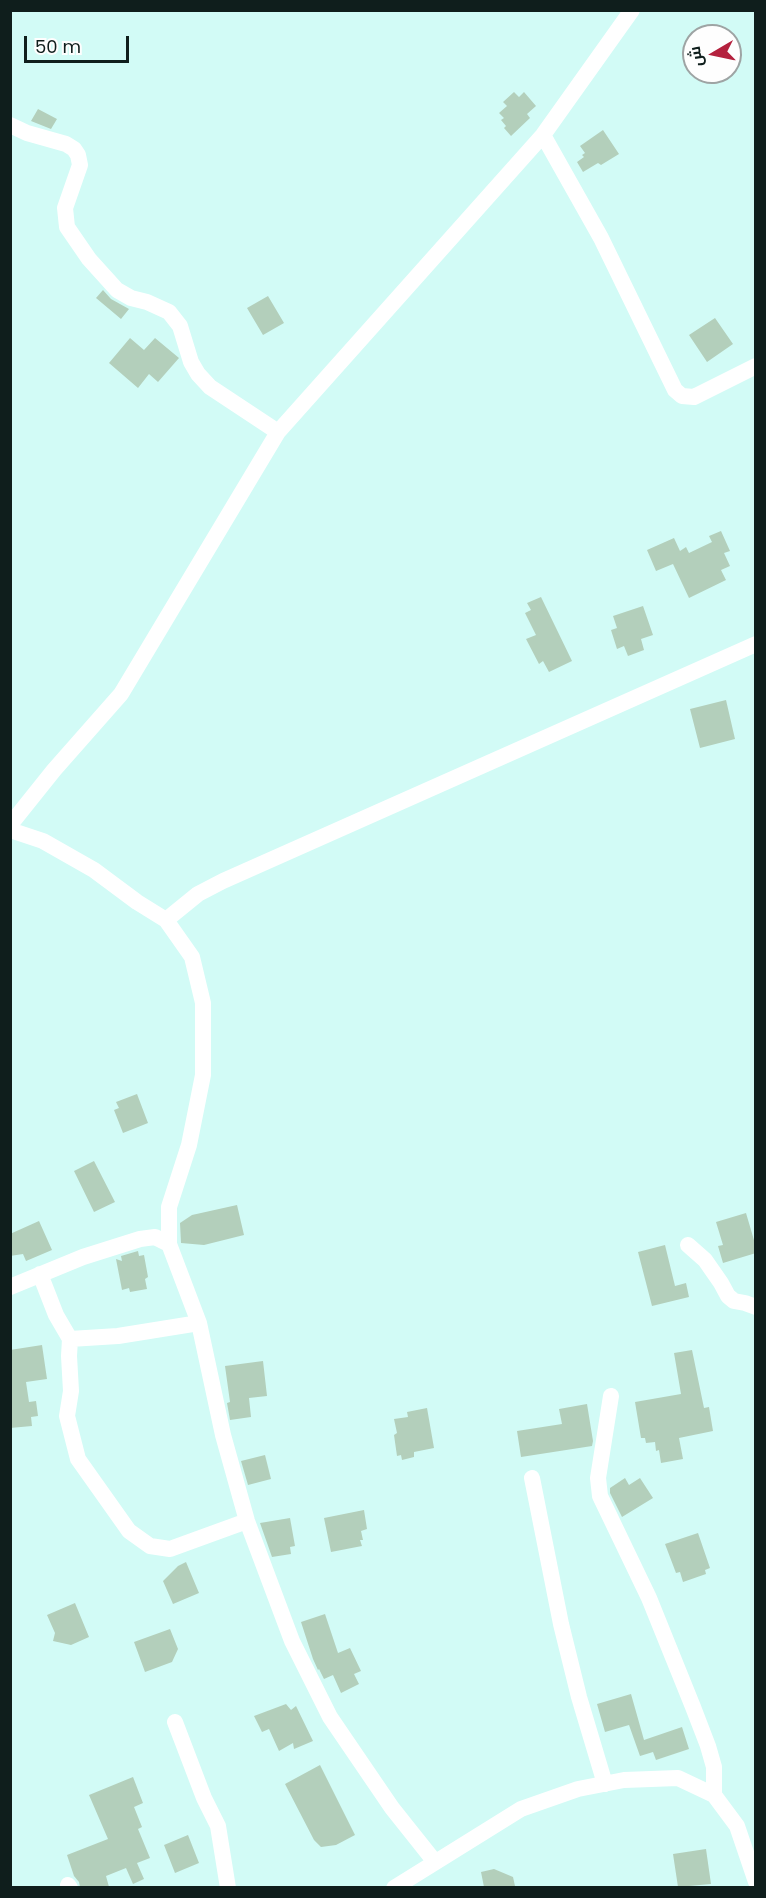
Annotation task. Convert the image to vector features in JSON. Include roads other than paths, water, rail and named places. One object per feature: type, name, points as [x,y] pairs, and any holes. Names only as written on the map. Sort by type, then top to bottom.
[{"type":"street","points":[[10,825],[54,770],[121,694],[278,432],[543,135],[632,10]]},
{"type":"street","points":[[10,124],[27,133],[74,148],[80,165],[65,208],[67,227],[89,259],[117,290],[131,298],[170,312],[180,326],[191,362],[198,374],[210,387],[278,432]]},
{"type":"street","points":[[543,135],[600,238],[675,390],[682,396],[694,397],[756,366]]},
{"type":"street","points":[[166,920],[198,894],[223,881],[756,644]]},
{"type":"street","points":[[10,830],[44,841],[94,870],[166,920],[192,957],[202,1003],[203,1075],[189,1145],[169,1207],[169,1244],[199,1323],[223,1435],[247,1521],[292,1641],[330,1717],[392,1808],[435,1862]]},
{"type":"street","points":[[10,1287],[83,1257],[140,1239],[155,1237],[169,1244]]},
{"type":"street","points":[[688,1245],[705,1260],[722,1283],[728,1296],[734,1301],[756,1307]]},
{"type":"street","points":[[40,1274],[56,1315],[70,1339],[71,1391],[67,1416],[78,1459],[129,1531],[150,1546],[170,1549],[247,1521]]},
{"type":"street","points":[[70,1339],[117,1336],[199,1323]]},
{"type":"street","points":[[611,1396],[598,1478],[600,1496],[649,1598],[708,1746],[714,1767],[714,1795]]},
{"type":"street","points":[[532,1478],[579,1697],[605,1784]]},
{"type":"street","points":[[175,1722],[204,1798],[218,1826],[228,1887]]},
{"type":"street","points":[[394,1887],[520,1809],[578,1789],[624,1780],[678,1778],[714,1795],[737,1826],[756,1882]]}]
